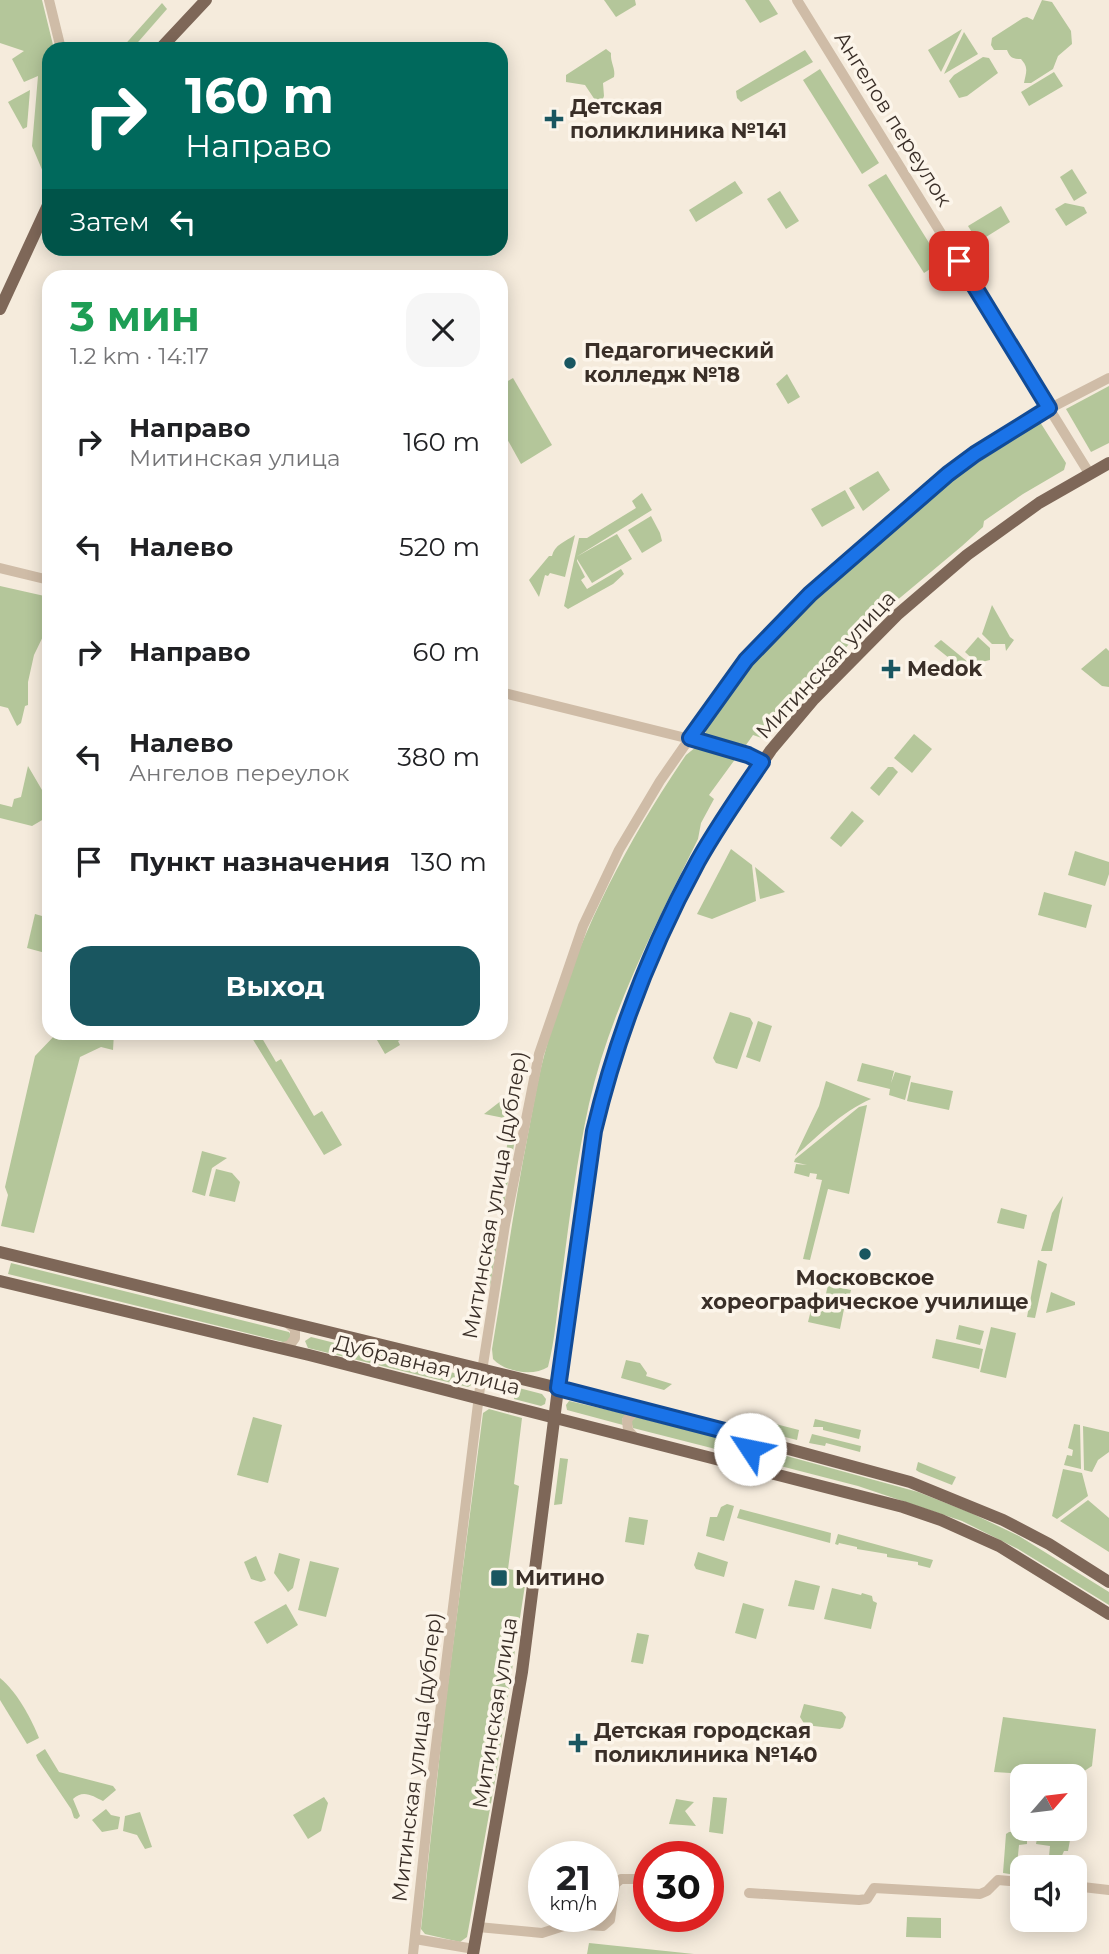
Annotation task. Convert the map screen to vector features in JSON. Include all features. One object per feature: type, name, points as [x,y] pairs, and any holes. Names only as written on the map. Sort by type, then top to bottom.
[{"type":"main road","points":[[167,42],[206,0]]},
{"type":"main road","points":[[0,309],[42,217]]},
{"type":"main road","name":"Митинская улица","points":[[474,1952],[522,1672],[585,1185],[604,1089],[636,999],[675,907],[707,846],[762,762],[831,681],[922,592],[1007,525],[1109,463]]},
{"type":"main road","name":"Дубравная улица","points":[[0,1252],[558,1388],[910,1482],[953,1497],[1025,1531],[1109,1582]]},
{"type":"main road","name":"Дубравная улица","points":[[0,1281],[309,1354],[903,1507],[953,1525],[1008,1551],[1109,1614]]},
{"type":"street","points":[[49,0],[59,42]]},
{"type":"street","name":"Ангелов переулок","points":[[796,0],[1089,473]]},
{"type":"street","name":"Митинская улица (дублер)","points":[[413,1954],[482,1371],[505,1225],[540,1054],[583,926],[619,850],[660,781],[746,660],[810,594],[948,474],[1049,408],[1109,378]]},
{"type":"street","points":[[0,568],[42,578]]},
{"type":"street","points":[[508,694],[690,738],[748,755],[762,762]]},
{"type":"street","points":[[279,1348],[290,1346],[295,1338],[293,1327],[284,1321]]},
{"type":"street","points":[[309,1354],[302,1350],[299,1339],[306,1330],[315,1329]]},
{"type":"street","points":[[636,1438],[628,1430],[628,1420],[633,1412],[643,1410]]},
{"type":"street","points":[[733,1462],[744,1460],[750,1453],[749,1444],[741,1436]]},
{"type":"street","points":[[478,1927],[542,1933],[570,1924],[603,1926],[610,1920],[615,1884],[621,1879],[633,1879]]},
{"type":"street","points":[[749,1893],[859,1900],[867,1899],[874,1888],[979,1894],[987,1891],[998,1880],[1010,1881]]},
{"type":"street","points":[[1087,1887],[1109,1890]]},
{"type":"street","points":[[415,1939],[474,1952]]},
{"type":"green space","points":[[0,0],[42,0],[52,42],[42,42],[42,170],[32,146],[38,76],[24,82],[12,59],[24,51],[0,43]]},
{"type":"green space","points":[[604,0],[635,0],[636,5],[616,17]]},
{"type":"green space","points":[[745,0],[769,0],[778,14],[760,23]]},
{"type":"green space","points":[[1042,0],[1052,2],[1071,31],[1072,44],[1058,56],[1053,69],[1031,83],[1024,83],[1024,62],[1012,58],[1007,50],[994,50],[991,45],[992,38],[1023,18],[1033,20]]},
{"type":"green space","points":[[162,3],[167,9],[138,42],[127,42]]},
{"type":"green space","points":[[962,29],[941,72],[928,50]]},
{"type":"green space","points":[[964,32],[978,54],[944,74]]},
{"type":"green space","points":[[606,49],[611,53],[614,77],[603,83],[604,96],[601,104],[597,103],[585,85],[566,82],[566,75]]},
{"type":"green space","points":[[805,50],[813,62],[741,102],[737,98],[736,91]]},
{"type":"green space","points":[[983,57],[989,58],[998,73],[967,96],[959,98],[949,81]]},
{"type":"green space","points":[[820,69],[879,163],[862,174],[803,80]]},
{"type":"green space","points":[[1054,72],[1063,86],[1029,106],[1021,92]]},
{"type":"green space","points":[[30,90],[27,127],[23,129],[8,102]]},
{"type":"green space","points":[[1072,169],[1087,193],[1074,201],[1060,177]]},
{"type":"green space","points":[[886,174],[941,262],[924,273],[868,185]]},
{"type":"green space","points":[[735,181],[743,193],[696,222],[689,210]]},
{"type":"green space","points":[[780,191],[799,221],[786,229],[767,199]]},
{"type":"green space","points":[[1065,203],[1084,207],[1087,213],[1066,226],[1055,209]]},
{"type":"green space","points":[[1001,206],[1010,222],[978,242],[968,226]]},
{"type":"green space","points":[[787,374],[800,397],[788,404],[776,384]]},
{"type":"green space","points":[[513,378],[552,445],[521,464],[508,441],[508,381]]},
{"type":"green space","points":[[1109,386],[1109,443],[1091,452],[1066,409]]},
{"type":"green space","points":[[1040,422],[1066,463],[1064,470],[984,521],[983,527],[889,607],[849,644],[768,738],[753,735],[746,745],[705,736],[707,724],[737,682],[756,658],[807,606],[947,483]]},
{"type":"green space","points":[[878,471],[890,490],[863,511],[849,488]]},
{"type":"green space","points":[[845,490],[855,508],[822,527],[811,509]]},
{"type":"green space","points":[[642,493],[652,510],[576,557],[617,534],[632,559],[592,583],[577,561],[585,577],[581,580],[587,589],[621,569],[624,574],[613,584],[568,609],[564,606],[579,538],[587,538],[636,508],[632,501]]},
{"type":"green space","points":[[651,516],[662,541],[642,553],[628,530]]},
{"type":"green space","points":[[575,535],[565,577],[550,573],[545,575],[539,597],[529,580],[558,546]]},
{"type":"green space","points":[[0,586],[42,595],[42,638],[34,655],[28,682],[28,705],[25,706],[21,723],[17,726],[8,708],[0,706]]},
{"type":"green space","points":[[992,605],[1014,640],[1006,651],[1005,644],[992,644],[982,634]]},
{"type":"green space","points":[[978,637],[990,648],[990,660],[977,663],[965,652]]},
{"type":"green space","points":[[941,640],[974,667],[974,671],[964,670],[934,646]]},
{"type":"green space","points":[[1106,648],[1109,651],[1109,687],[1102,686],[1081,669]]},
{"type":"green space","points":[[914,734],[932,749],[912,773],[894,758]]},
{"type":"green space","points":[[696,747],[736,758],[709,795],[714,799],[701,823],[698,839],[636,968],[598,1069],[580,1148],[548,1367],[535,1372],[512,1370],[493,1359],[492,1349],[535,1095],[556,1016],[585,937],[621,862],[663,790],[686,755]]},
{"type":"green space","points":[[28,766],[42,790],[42,820],[32,826],[0,818],[0,804],[12,807],[14,799],[21,797]]},
{"type":"green space","points":[[888,767],[893,767],[898,772],[879,796],[870,788]]},
{"type":"green space","points":[[852,811],[864,821],[841,847],[830,838]]},
{"type":"green space","points":[[731,849],[752,865],[756,901],[712,919],[697,914]]},
{"type":"green space","points":[[1075,851],[1109,862],[1105,886],[1068,875]]},
{"type":"green space","points":[[755,867],[785,892],[760,899]]},
{"type":"green space","points":[[1044,892],[1092,905],[1086,928],[1038,915]]},
{"type":"green space","points":[[35,914],[42,916],[42,952],[27,948]]},
{"type":"green space","points":[[730,1012],[750,1018],[753,1023],[737,1069],[716,1063],[713,1058]]},
{"type":"green space","points":[[758,1021],[772,1026],[760,1062],[746,1057]]},
{"type":"green space","points":[[50,1040],[114,1040],[113,1050],[101,1047],[80,1057],[34,1233],[1,1226],[8,1195],[5,1187],[35,1056]]},
{"type":"green space","points":[[253,1040],[263,1040],[276,1062],[281,1059],[314,1116],[322,1111],[342,1145],[324,1155]]},
{"type":"green space","points":[[377,1040],[400,1040],[400,1045],[385,1054]]},
{"type":"green space","points":[[862,1063],[894,1071],[891,1083],[895,1072],[911,1076],[905,1100],[889,1095],[890,1089],[857,1081]]},
{"type":"green space","points":[[826,1081],[871,1099],[840,1118],[795,1156],[819,1106]]},
{"type":"green space","points":[[911,1082],[953,1091],[949,1110],[907,1101]]},
{"type":"green space","points":[[510,1091],[513,1092],[509,1111],[506,1111],[504,1118],[484,1114],[506,1097]]},
{"type":"green space","points":[[867,1105],[849,1194],[828,1189],[810,1260],[803,1259],[822,1180],[816,1179],[817,1174],[810,1173],[809,1177],[794,1173],[796,1164],[807,1165],[794,1162],[795,1159],[859,1107]]},
{"type":"green space","points":[[510,1128],[516,1133],[503,1211],[496,1212]]},
{"type":"green space","points":[[202,1151],[227,1158],[212,1168],[205,1196],[192,1192]]},
{"type":"green space","points":[[216,1169],[232,1173],[240,1182],[235,1202],[209,1196]]},
{"type":"green space","points":[[1063,1196],[1052,1251],[1041,1251],[1052,1213]]},
{"type":"green space","points":[[1001,1208],[1027,1215],[1024,1229],[997,1223]]},
{"type":"green space","points":[[495,1226],[500,1230],[490,1286],[485,1288]]},
{"type":"green space","points":[[1038,1260],[1047,1264],[1035,1318],[1027,1317]]},
{"type":"green space","points":[[11,1263],[289,1332],[292,1337],[287,1343],[8,1274]]},
{"type":"green space","points":[[828,1285],[851,1290],[847,1308],[824,1302]]},
{"type":"green space","points":[[1051,1292],[1075,1302],[1075,1305],[1046,1313]]},
{"type":"green space","points":[[813,1302],[844,1309],[840,1329],[808,1322]]},
{"type":"green space","points":[[959,1325],[984,1331],[980,1345],[956,1339]]},
{"type":"green space","points":[[991,1327],[1016,1333],[1006,1378],[980,1372]]},
{"type":"green space","points":[[311,1337],[470,1377],[473,1384],[468,1387],[308,1348],[305,1341]]},
{"type":"green space","points":[[936,1339],[983,1349],[979,1369],[932,1358]]},
{"type":"green space","points":[[626,1360],[640,1363],[647,1373],[646,1376],[672,1384],[664,1390],[621,1378]]},
{"type":"green space","points":[[515,1387],[542,1394],[546,1399],[545,1404],[541,1406],[514,1399]]},
{"type":"green space","points":[[569,1401],[626,1414],[622,1419],[623,1425],[567,1410]]},
{"type":"green space","points":[[489,1409],[522,1418],[514,1484],[519,1486],[508,1569],[527,1572],[495,1781],[467,1937],[460,1942],[425,1934],[421,1929],[444,1715],[483,1413]]},
{"type":"green space","points":[[253,1417],[282,1425],[268,1483],[237,1475]]},
{"type":"green space","points":[[636,1417],[743,1444],[745,1452],[739,1455],[633,1428],[631,1421]]},
{"type":"green space","points":[[748,1417],[799,1430],[797,1440],[747,1423]]},
{"type":"green space","points":[[815,1419],[861,1430],[859,1439],[823,1430],[823,1427],[813,1427]]},
{"type":"green space","points":[[1074,1424],[1080,1425],[1081,1469],[1064,1465],[1067,1455],[1072,1456],[1073,1450],[1068,1448]]},
{"type":"green space","points":[[1083,1426],[1109,1432],[1109,1452],[1098,1460],[1092,1472],[1084,1470]]},
{"type":"green space","points":[[812,1434],[861,1446],[860,1452],[826,1443],[825,1446],[809,1443]]},
{"type":"green space","points":[[754,1447],[918,1492],[971,1513],[1019,1536],[1109,1592],[1109,1605],[1018,1549],[962,1521],[858,1486],[753,1459],[756,1455]]},
{"type":"green space","points":[[560,1458],[568,1459],[562,1504],[554,1505]]},
{"type":"green space","points":[[918,1462],[956,1477],[952,1485],[916,1470]]},
{"type":"green space","points":[[1063,1469],[1082,1473],[1088,1496],[1057,1519],[1052,1516]]},
{"type":"green space","points":[[1088,1500],[1109,1518],[1109,1552],[1060,1521]]},
{"type":"green space","points":[[727,1504],[734,1506],[724,1541],[706,1536],[710,1517],[717,1517],[721,1507]]},
{"type":"green space","points":[[740,1509],[831,1533],[830,1543],[737,1518]]},
{"type":"green space","points":[[629,1517],[648,1520],[644,1545],[625,1542]]},
{"type":"green space","points":[[838,1534],[933,1560],[930,1568],[918,1565],[918,1562],[887,1557],[887,1554],[839,1543],[838,1545],[835,1544]]},
{"type":"green space","points":[[698,1552],[728,1562],[724,1577],[696,1569],[694,1565]]},
{"type":"green space","points":[[279,1553],[300,1559],[293,1588],[288,1592],[274,1573]]},
{"type":"green space","points":[[256,1556],[266,1580],[261,1582],[251,1579],[244,1562]]},
{"type":"green space","points":[[310,1561],[339,1568],[326,1617],[298,1610]]},
{"type":"green space","points":[[795,1580],[820,1586],[814,1610],[788,1606]]},
{"type":"green space","points":[[832,1588],[872,1596],[877,1603],[871,1629],[824,1619]]},
{"type":"green space","points":[[743,1603],[764,1609],[756,1639],[735,1633]]},
{"type":"green space","points":[[286,1604],[298,1625],[267,1644],[254,1622]]},
{"type":"green space","points":[[637,1633],[649,1635],[643,1664],[631,1662]]},
{"type":"green space","points":[[0,1678],[23,1706],[39,1738],[27,1744],[0,1700]]},
{"type":"green space","points":[[804,1704],[842,1712],[846,1717],[843,1727],[840,1729],[805,1725],[800,1717]]},
{"type":"green space","points":[[1003,1717],[1096,1729],[1092,1766],[1087,1769],[1087,1764],[1010,1764],[1010,1773],[994,1772]]},
{"type":"green space","points":[[45,1749],[59,1772],[113,1786],[116,1790],[103,1801],[88,1794],[77,1796],[73,1799],[80,1816],[74,1818],[71,1809],[38,1760],[36,1755]]},
{"type":"green space","points":[[324,1797],[328,1803],[321,1831],[308,1839],[293,1815]]},
{"type":"green space","points":[[713,1797],[727,1798],[723,1834],[709,1832]]},
{"type":"green space","points":[[676,1799],[694,1802],[685,1811],[696,1826],[669,1824]]},
{"type":"green space","points":[[106,1809],[111,1815],[120,1817],[118,1829],[102,1832],[92,1820]]},
{"type":"green space","points":[[140,1812],[152,1847],[145,1849],[137,1835],[123,1831],[125,1816]]},
{"type":"green space","points":[[1010,1832],[1010,1841],[1027,1841],[1027,1844],[1019,1845],[1018,1855],[1010,1855],[1010,1874],[1003,1873],[1006,1834]]},
{"type":"green space","points":[[1037,1841],[1070,1841],[1068,1851],[1064,1851],[1062,1855],[1049,1855],[1050,1846],[1036,1844]]},
{"type":"green space","points":[[907,1917],[941,1918],[941,1938],[906,1937]]},
{"type":"green space","points":[[589,1943],[694,1954],[587,1954]]},
{"type":"place","name":"Детская поликлиника №141","points":[[554,119]]},
{"type":"place","name":"Педагогический колледж №18","points":[[570,363]]},
{"type":"place","name":"Medok","points":[[891,669]]},
{"type":"place","name":"Московское хореографическое училище","points":[[865,1254]]},
{"type":"place","name":"Митино","points":[[499,1578]]},
{"type":"place","name":"Детская городская поликлиника №140","points":[[578,1743]]},
{"type":"route","points":[[750,1449],[747,1441],[740,1435],[558,1388],[594,1131],[604,1089],[620,1042],[675,907],[707,846],[762,762],[748,755],[690,738],[746,660],[810,594],[948,474],[1049,408],[959,261]]}]
